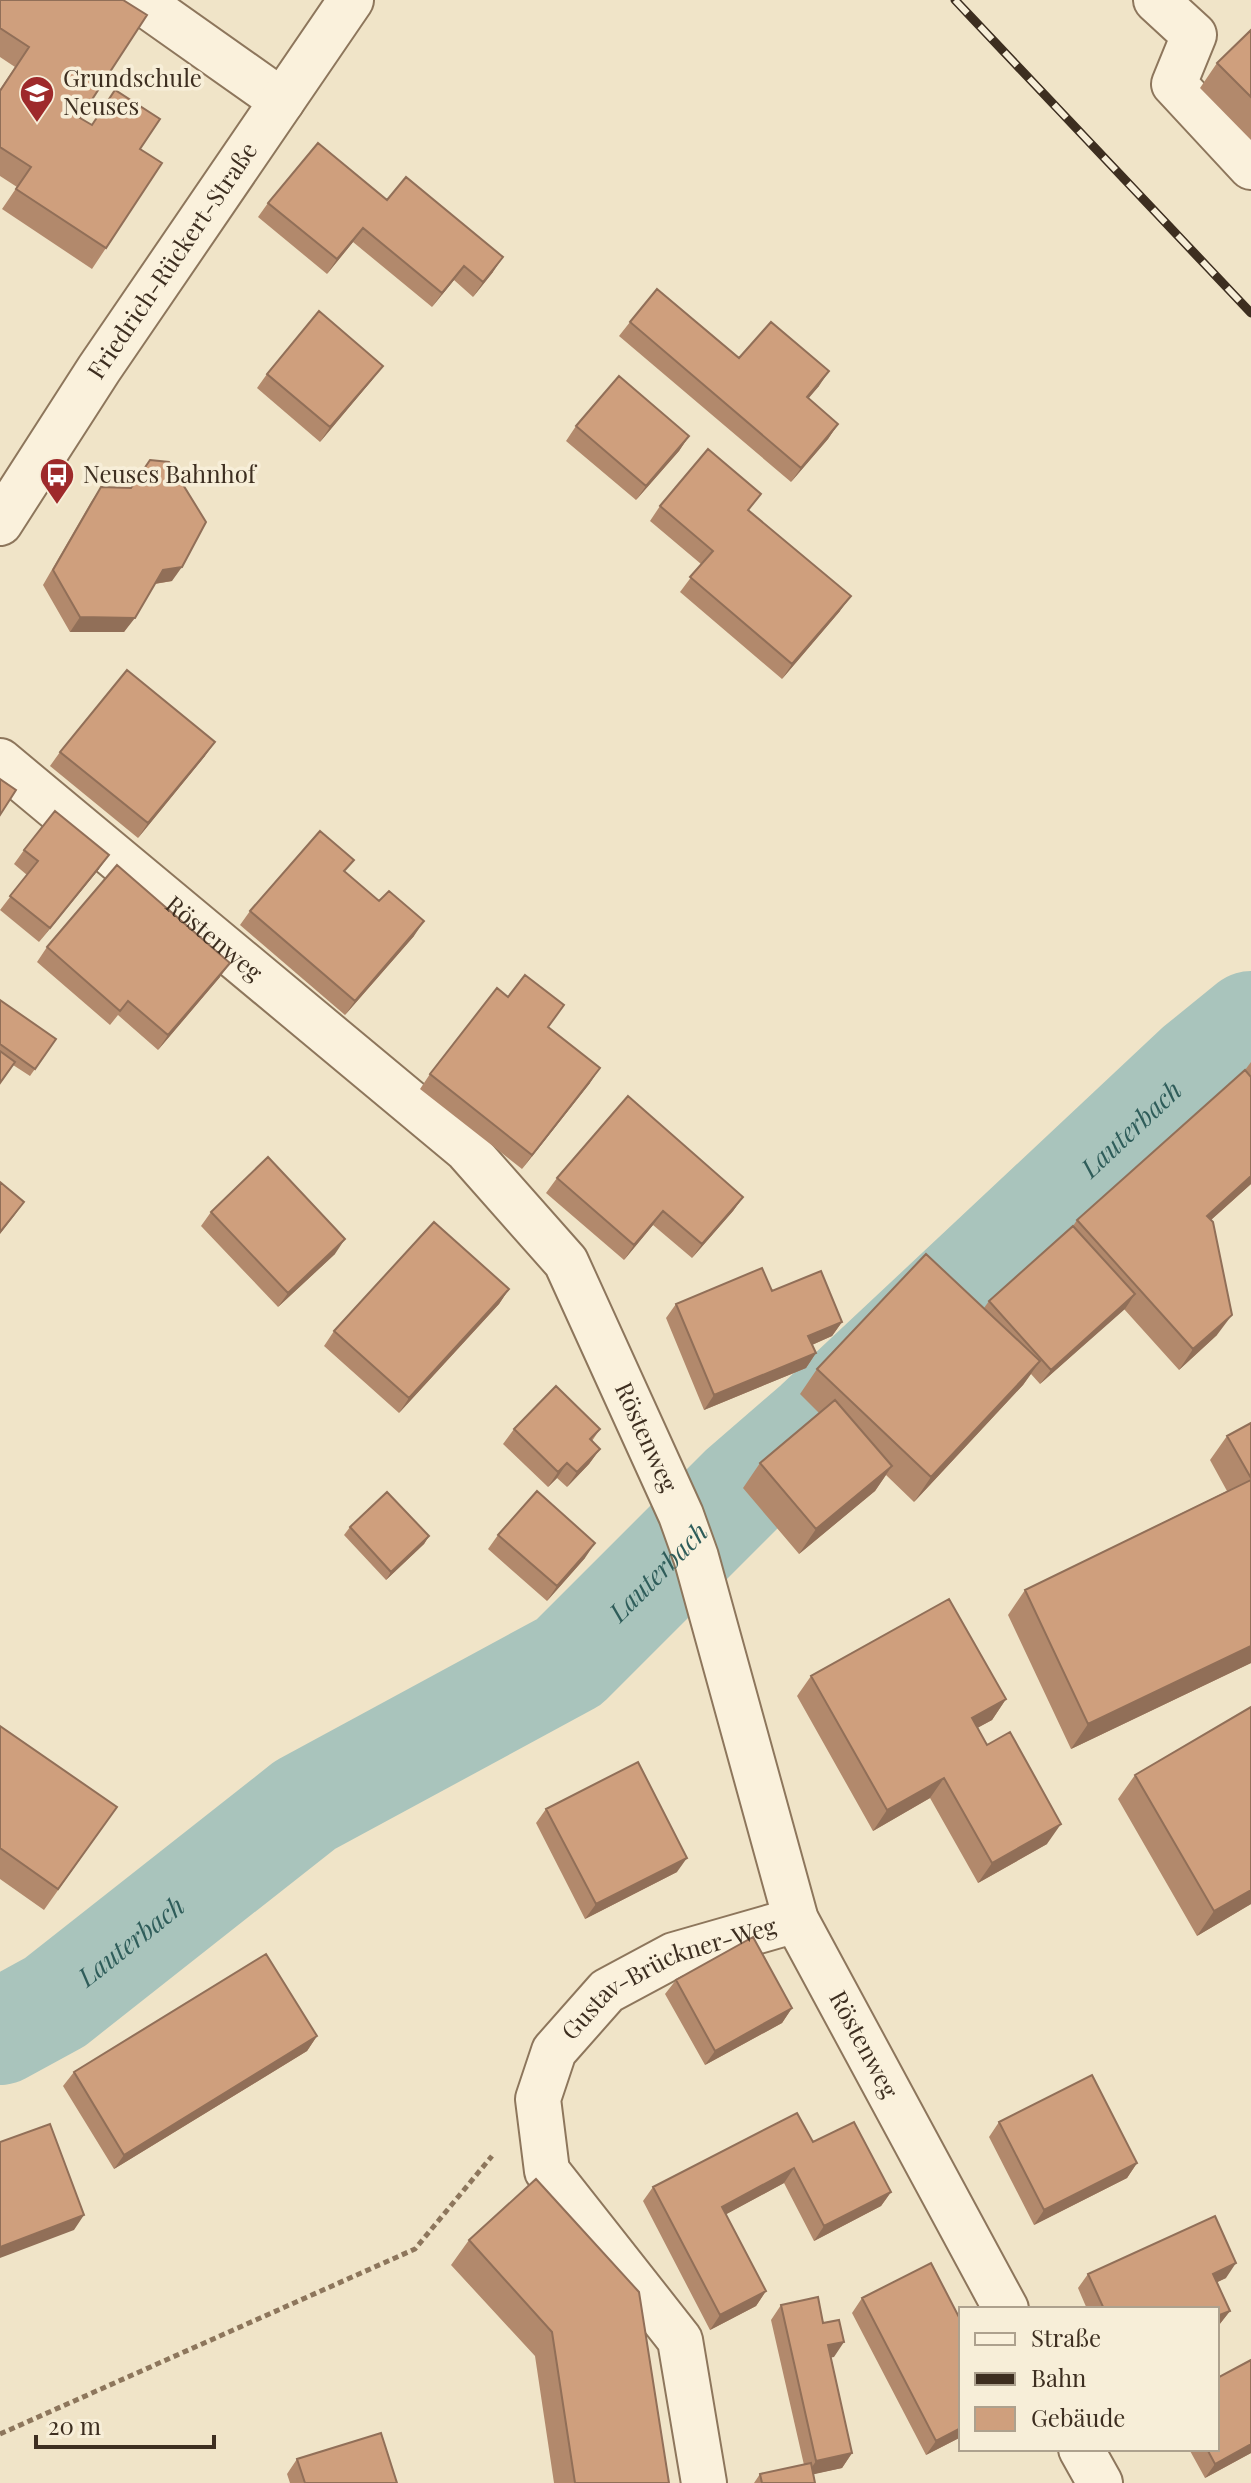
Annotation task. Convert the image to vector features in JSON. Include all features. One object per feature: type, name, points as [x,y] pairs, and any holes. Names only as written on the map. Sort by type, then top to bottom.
[{"type":"street","points":[[139,0],[282,101]]},
{"type":"street","name":"Friedrich-Rückert-Straße","points":[[0,523],[99,369],[351,0]]},
{"type":"street","points":[[1156,0],[1194,35],[1174,84],[1251,167]]},
{"type":"street","name":"Röstenweg","points":[[0,761],[466,1149],[566,1262],[681,1515],[696,1557],[796,1920],[1005,2307]]},
{"type":"street","name":"Gustav-Brückner-Weg","points":[[704,2483],[680,2340],[547,2171],[538,2099],[554,2051],[607,1991],[674,1955],[796,1920]]},
{"type":"street","points":[[1082,2451],[1100,2483]]},
{"type":"path","points":[[0,2434],[415,2249],[538,2099]]},
{"type":"building","name":"Grundschule Neuses","points":[[0,0],[123,0],[147,15],[80,118],[92,125],[115,90],[160,119],[140,149],[162,163],[106,248],[16,189],[31,167],[0,147],[0,91],[29,47],[0,28]]},
{"type":"building","points":[[1251,30],[1251,97],[1217,63]]},
{"type":"building","points":[[318,143],[387,200],[406,177],[503,257],[483,282],[464,266],[442,293],[363,228],[337,259],[268,203]]},
{"type":"building","points":[[657,289],[739,358],[771,322],[829,371],[807,397],[838,424],[801,468],[630,322]]},
{"type":"building","points":[[319,311],[383,366],[330,427],[267,374]]},
{"type":"building","points":[[619,376],[689,436],[646,486],[576,426]]},
{"type":"building","points":[[708,449],[761,494],[748,510],[851,596],[792,664],[690,577],[713,551],[660,506]]},
{"type":"building","points":[[150,460],[169,462],[206,522],[182,567],[163,570],[135,618],[80,617],[53,570],[101,487],[131,488]]},
{"type":"building","points":[[127,670],[215,742],[148,823],[60,752]]},
{"type":"building","points":[[0,779],[16,790],[0,815]]},
{"type":"building","points":[[55,811],[109,855],[50,928],[10,896],[38,861],[24,850]]},
{"type":"building","points":[[320,831],[354,860],[344,871],[379,901],[389,891],[424,921],[355,1001],[250,911]]},
{"type":"building","points":[[117,865],[230,963],[168,1035],[128,1001],[120,1011],[47,947]]},
{"type":"building","points":[[525,975],[564,1005],[548,1027],[600,1068],[532,1155],[430,1074],[497,988],[508,997]]},
{"type":"building","points":[[0,1000],[56,1039],[35,1069],[0,1044]]},
{"type":"building","points":[[0,1051],[15,1062],[0,1083]]},
{"type":"building","points":[[1245,1070],[1251,1077],[1251,1176],[1207,1216],[1213,1222],[1232,1315],[1193,1349],[1077,1220]]},
{"type":"building","points":[[628,1096],[743,1197],[702,1244],[663,1211],[634,1245],[557,1178]]},
{"type":"building","points":[[268,1157],[345,1239],[288,1293],[211,1212]]},
{"type":"building","points":[[0,1182],[24,1202],[0,1232]]},
{"type":"building","points":[[434,1222],[509,1289],[409,1398],[334,1331]]},
{"type":"building","points":[[1073,1226],[1135,1294],[1051,1370],[989,1301]]},
{"type":"building","points":[[926,1254],[1040,1361],[931,1477],[817,1369]]},
{"type":"building","points":[[762,1268],[772,1291],[821,1271],[842,1322],[808,1336],[816,1353],[714,1395],[676,1304]]},
{"type":"building","points":[[556,1386],[600,1429],[590,1439],[600,1449],[577,1472],[567,1463],[558,1472],[514,1429]]},
{"type":"building","points":[[835,1400],[892,1466],[816,1529],[760,1463]]},
{"type":"building","points":[[1251,1423],[1251,1478],[1227,1436]]},
{"type":"building","points":[[1251,1480],[1251,1646],[1088,1724],[1025,1590]]},
{"type":"building","points":[[537,1491],[595,1543],[557,1586],[498,1535]]},
{"type":"building","points":[[387,1492],[429,1536],[391,1572],[350,1527]]},
{"type":"building","points":[[949,1599],[1006,1699],[972,1718],[987,1745],[1010,1732],[1061,1824],[992,1863],[944,1778],[887,1810],[811,1676]]},
{"type":"building","points":[[1251,1707],[1251,1890],[1214,1911],[1135,1775]]},
{"type":"building","points":[[0,1726],[117,1807],[58,1889],[0,1848]]},
{"type":"building","points":[[638,1762],[687,1858],[596,1904],[546,1809]]},
{"type":"building","points":[[753,1937],[792,2008],[715,2051],[676,1980]]},
{"type":"building","points":[[266,1954],[317,2036],[124,2155],[74,2072]]},
{"type":"building","points":[[1092,2075],[1137,2163],[1044,2210],[999,2122]]},
{"type":"building","points":[[797,2113],[813,2142],[854,2122],[891,2192],[824,2226],[794,2168],[722,2207],[766,2291],[720,2315],[653,2187]]},
{"type":"building","points":[[50,2124],[84,2215],[0,2247],[0,2142]]},
{"type":"building","points":[[536,2179],[639,2292],[669,2483],[575,2483],[552,2332],[469,2240]]},
{"type":"building","points":[[1215,2216],[1236,2263],[1213,2274],[1230,2311],[1219,2315],[1219,2307],[1103,2307],[1088,2274]]},
{"type":"building","points":[[931,2263],[959,2317],[959,2429],[936,2441],[862,2298]]},
{"type":"building","points":[[818,2297],[823,2323],[839,2320],[844,2342],[828,2345],[852,2453],[816,2461],[781,2305]]},
{"type":"building","points":[[1251,2360],[1251,2444],[1215,2464],[1208,2451],[1219,2451],[1219,2377]]},
{"type":"building","points":[[381,2433],[397,2483],[305,2483],[297,2459]]},
{"type":"building","points":[[811,2463],[815,2483],[762,2483],[760,2474]]},
{"type":"waterway","name":"Lauterbach","points":[[0,2032],[55,2002],[305,1805],[569,1662],[743,1488],[817,1424],[1198,1067],[1251,1024]]},
{"type":"railway","points":[[955,0],[1251,313]]},
{"type":"place","name":"Grundschule Neuses","points":[[37,124]]},
{"type":"place","name":"Neuses Bahnhof","points":[[57,506]]}]
